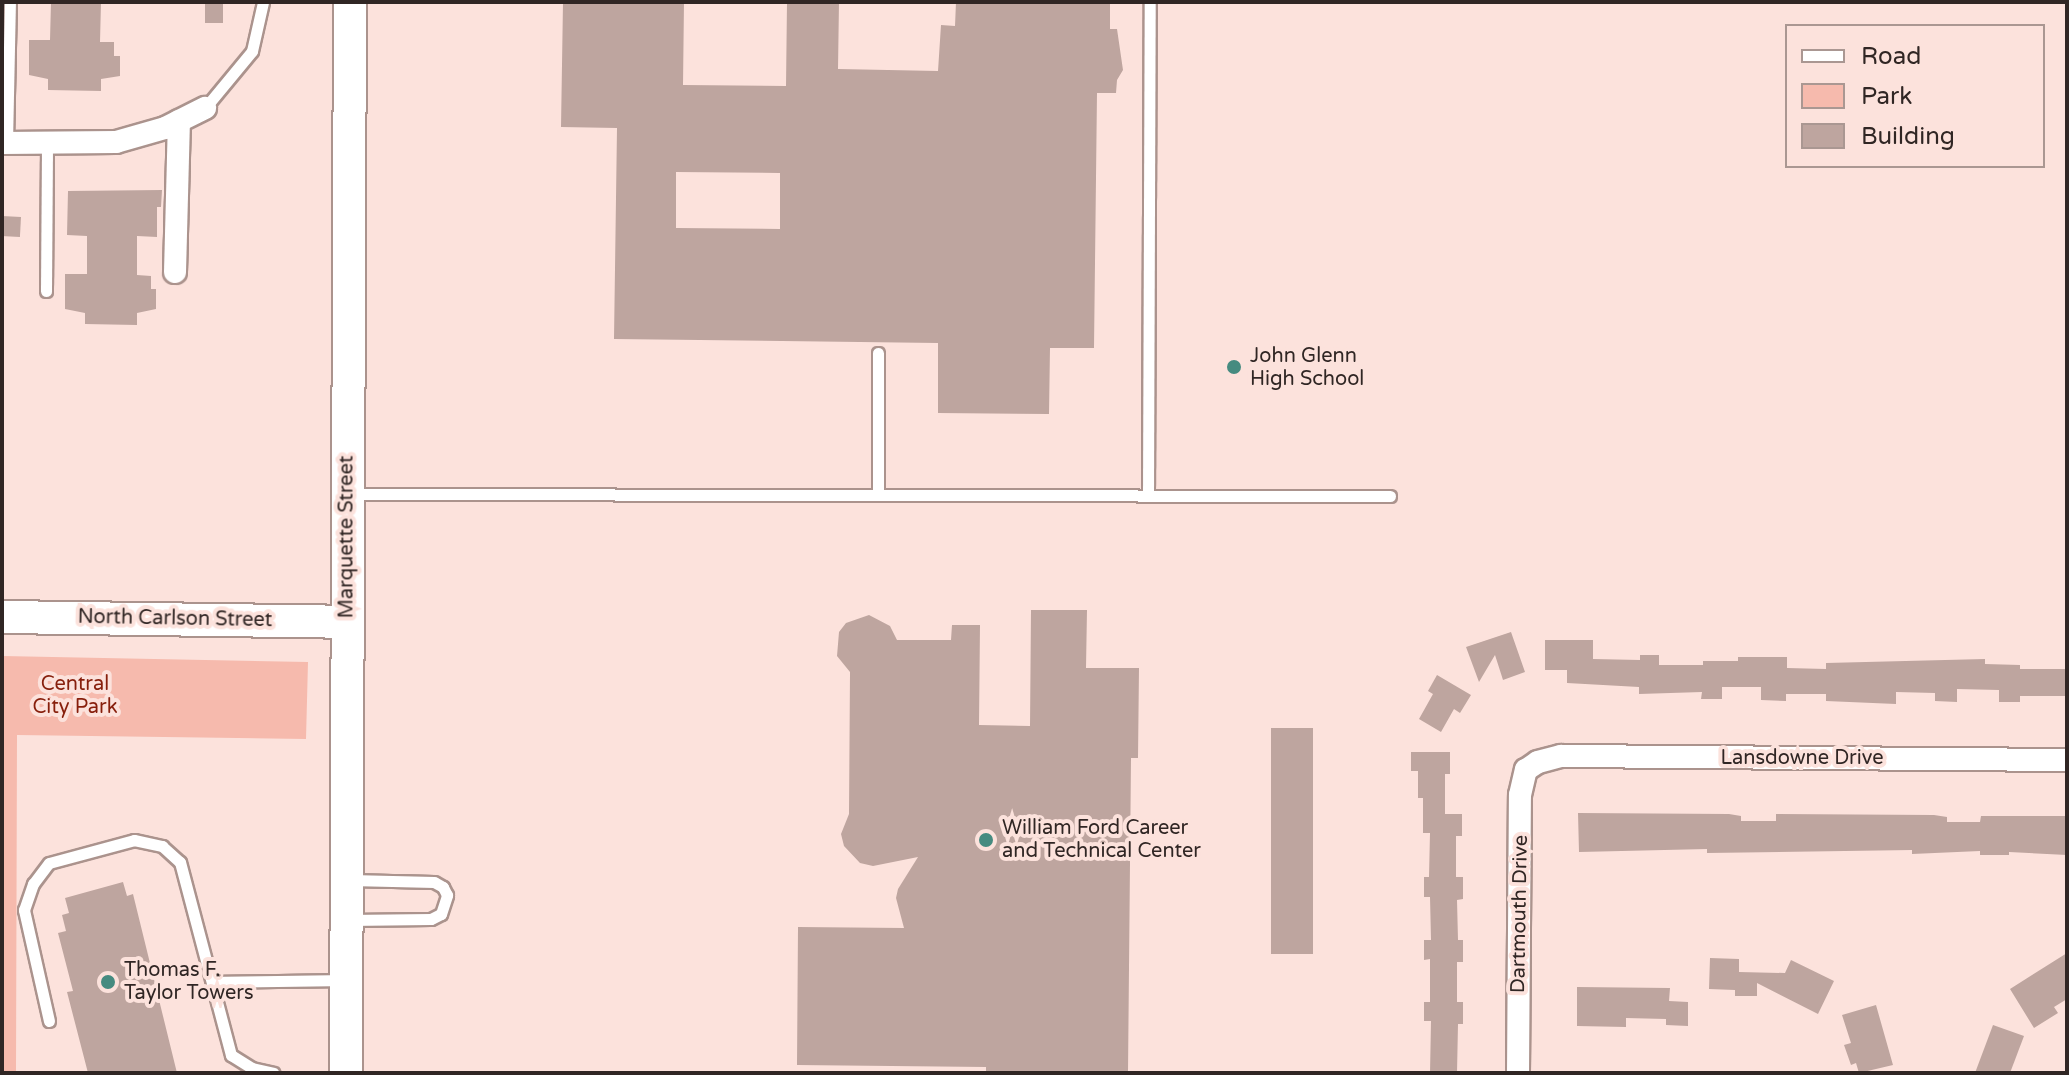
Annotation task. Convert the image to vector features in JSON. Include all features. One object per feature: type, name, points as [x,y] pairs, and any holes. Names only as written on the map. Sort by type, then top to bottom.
[{"type":"street","name":"Marquette Street","points":[[346,1073],[350,2]]},
{"type":"street","points":[[5,143],[116,142],[138,138],[205,108]]},
{"type":"street","points":[[175,272],[179,121]]},
{"type":"street","name":"North Carlson Street","points":[[2,617],[347,622]]},
{"type":"street","name":"Lansdowne Drive","points":[[1538,762],[1561,756],[2067,760]]},
{"type":"street","name":"Dartmouth Drive","points":[[1518,1073],[1520,795],[1526,770],[1538,762]]},
{"type":"lane","points":[[5,143],[10,2]]},
{"type":"lane","points":[[205,108],[252,51],[263,2]]},
{"type":"lane","points":[[1148,494],[1150,2]]},
{"type":"lane","points":[[46,291],[47,144]]},
{"type":"lane","points":[[878,353],[878,494]]},
{"type":"lane","points":[[347,494],[1390,496]]},
{"type":"lane","points":[[49,1021],[27,936],[26,895],[49,863],[134,840],[162,846],[180,862],[231,1055],[252,1068],[273,1073]]},
{"type":"lane","points":[[347,880],[434,882],[443,887],[447,895],[441,914],[431,919],[347,920]]},
{"type":"lane","points":[[213,982],[347,980]]},
{"type":"green space","name":"Central City Park","points":[[2,656],[308,662],[306,739],[17,735],[16,1073],[2,1073]]},
{"type":"building","points":[[51,2],[101,2],[100,42],[114,42],[114,56],[120,56],[120,76],[101,79],[101,91],[48,90],[48,79],[29,75],[29,40],[50,40]]},
{"type":"building","points":[[205,2],[223,2],[223,23],[205,23]]},
{"type":"building","points":[[563,2],[684,2],[683,85],[786,86],[787,2],[839,2],[838,69],[938,71],[941,25],[955,26],[956,2],[1110,2],[1110,29],[1117,29],[1123,70],[1117,80],[1116,93],[1097,93],[1094,348],[1050,348],[1049,414],[938,413],[938,343],[614,339],[617,128],[561,127]],"holes":[[[676,172],[780,173],[780,229],[676,228]]]},
{"type":"building","points":[[162,190],[161,207],[157,207],[157,237],[137,236],[137,275],[151,276],[151,289],[156,289],[156,309],[137,313],[137,325],[85,324],[85,313],[65,309],[65,274],[87,274],[87,236],[67,235],[68,191]]},
{"type":"building","points":[[2,216],[21,217],[20,237],[2,236]]},
{"type":"building","name":"William Ford Career and Technical Center","points":[[1031,610],[1087,610],[1086,668],[1139,668],[1138,758],[1131,758],[1128,1073],[986,1073],[986,1067],[797,1065],[798,927],[904,928],[896,898],[898,889],[918,857],[873,866],[860,863],[844,846],[841,834],[849,814],[850,672],[837,656],[839,632],[846,623],[869,615],[890,626],[897,640],[951,640],[952,625],[980,625],[979,725],[1030,726]]},
{"type":"building","points":[[1511,632],[1525,672],[1503,680],[1495,655],[1479,682],[1466,647]]},
{"type":"building","points":[[1545,640],[1593,640],[1593,659],[1640,660],[1640,655],[1659,655],[1659,665],[1703,665],[1703,661],[1738,661],[1738,657],[1787,657],[1787,668],[1826,669],[1826,663],[1985,659],[1985,664],[2020,665],[2020,669],[2067,669],[2067,696],[2020,696],[2020,702],[1999,702],[1999,690],[1957,689],[1957,702],[1935,701],[1935,693],[1896,692],[1896,704],[1826,701],[1826,694],[1786,694],[1786,701],[1761,700],[1761,687],[1722,687],[1722,699],[1701,699],[1702,692],[1639,694],[1639,687],[1567,683],[1567,670],[1545,670]]},
{"type":"building","points":[[1437,675],[1471,695],[1460,713],[1454,709],[1441,732],[1419,719],[1433,694],[1428,691]]},
{"type":"building","points":[[1271,728],[1313,728],[1313,954],[1271,954]]},
{"type":"building","points":[[1411,752],[1450,752],[1450,774],[1445,774],[1445,814],[1462,814],[1462,836],[1456,836],[1456,877],[1463,877],[1463,899],[1457,900],[1458,940],[1463,940],[1463,962],[1457,962],[1457,1002],[1463,1002],[1463,1024],[1458,1024],[1457,1073],[1430,1073],[1431,1021],[1424,1021],[1424,1002],[1430,1002],[1430,959],[1424,960],[1424,940],[1431,940],[1430,897],[1424,897],[1424,877],[1429,877],[1430,833],[1423,833],[1423,798],[1418,798],[1418,771],[1411,771]]},
{"type":"building","points":[[1578,813],[1729,814],[1741,816],[1741,821],[1776,821],[1776,814],[1934,815],[1947,817],[1947,822],[1980,822],[1981,816],[2067,816],[2067,855],[2009,852],[2009,855],[1980,855],[1980,851],[1912,854],[1912,850],[1579,852]]},
{"type":"building","name":"Thomas F. Taylor Towers","points":[[123,882],[127,896],[133,894],[177,1073],[88,1073],[67,992],[73,991],[58,933],[66,931],[62,915],[69,913],[65,898]]},
{"type":"building","points":[[2067,953],[2067,999],[2054,1007],[2058,1013],[2034,1028],[2010,989]]},
{"type":"building","points":[[1710,958],[1739,959],[1739,972],[1785,973],[1791,960],[1834,981],[1818,1014],[1757,983],[1757,996],[1735,996],[1735,990],[1709,989]]},
{"type":"building","points":[[1577,987],[1670,988],[1669,1001],[1688,1002],[1688,1026],[1666,1025],[1666,1019],[1626,1018],[1626,1027],[1577,1026]]},
{"type":"building","points":[[1876,1005],[1893,1065],[1859,1073],[1856,1063],[1851,1065],[1844,1045],[1851,1043],[1842,1015]]},
{"type":"building","points":[[1993,1025],[2024,1036],[2010,1073],[1975,1073]]},
{"type":"place","name":"John Glenn High School","points":[[1234,367]]},
{"type":"place","name":"William Ford Career and Technical Center","points":[[986,840]]},
{"type":"place","name":"Thomas F. Taylor Towers","points":[[108,982]]}]
